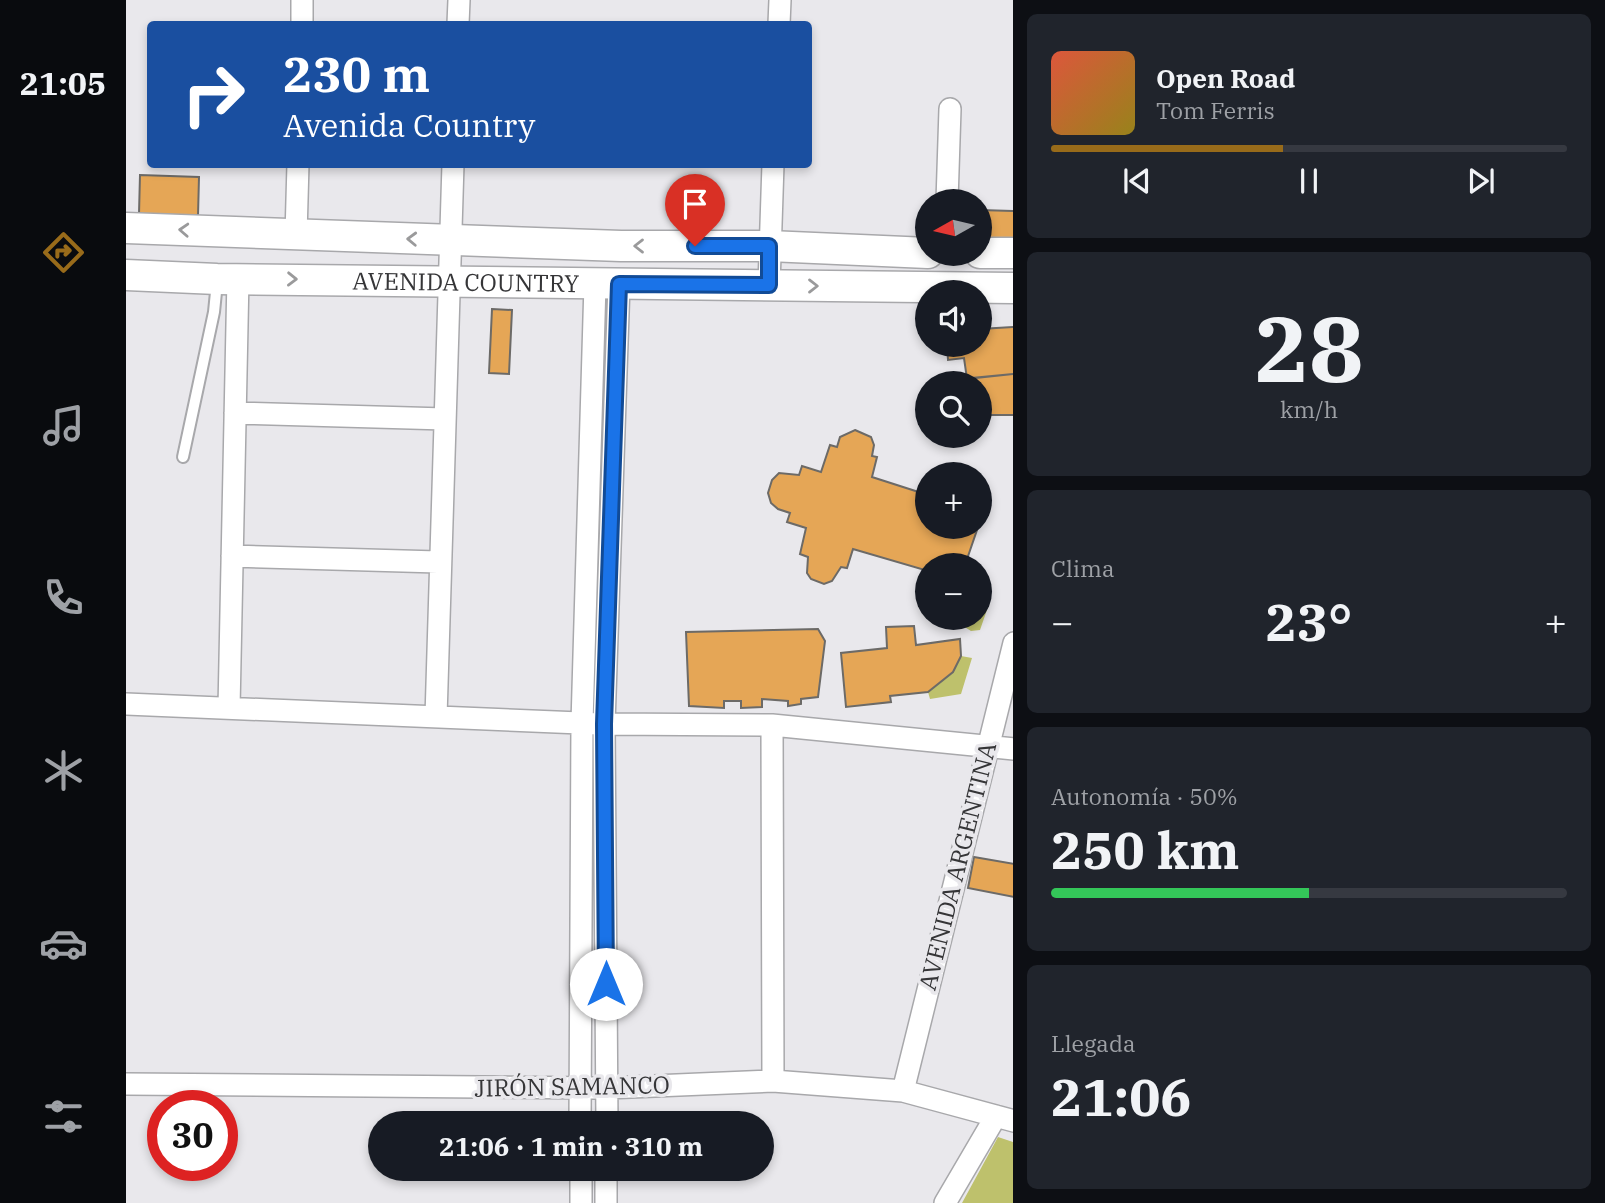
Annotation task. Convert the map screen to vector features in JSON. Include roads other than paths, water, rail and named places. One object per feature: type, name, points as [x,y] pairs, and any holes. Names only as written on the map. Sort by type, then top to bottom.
[{"type":"main road","name":"AVENIDA COUNTRY","points":[[126,228],[450,241],[621,246],[769,246],[915,252]]},
{"type":"main road","points":[[992,253],[1013,253]]},
{"type":"main road","name":"AVENIDA COUNTRY","points":[[126,275],[450,282],[1013,288]]},
{"type":"street","points":[[302,0],[302,21]]},
{"type":"street","points":[[458,21],[459,0]]},
{"type":"street","points":[[779,21],[780,0]]},
{"type":"street","points":[[947,189],[950,108]]},
{"type":"street","points":[[296,235],[298,168]]},
{"type":"street","points":[[436,717],[438,562],[453,168]]},
{"type":"street","points":[[769,285],[773,168]]},
{"type":"street","points":[[227,278],[235,413],[229,708]]},
{"type":"street","points":[[580,1111],[582,723],[607,284]]},
{"type":"street","points":[[607,284],[604,724],[607,1111]]},
{"type":"street","points":[[235,413],[445,419]]},
{"type":"street","points":[[232,556],[438,562]]},
{"type":"street","name":"AVENIDA ARGENTINA","points":[[903,1091],[986,744],[1013,643]]},
{"type":"street","points":[[126,704],[604,724],[772,725],[986,744],[1013,749]]},
{"type":"street","points":[[772,725],[774,1081]]},
{"type":"street","name":"JIRÓN SAMANCO","points":[[126,1084],[607,1088],[774,1081],[903,1091],[1005,1119]]},
{"type":"street","points":[[945,1203],[1005,1119]]},
{"type":"street","points":[[581,1181],[581,1203]]},
{"type":"street","points":[[606,1203],[607,1181]]},
{"type":"lane","points":[[183,457],[214,312],[227,278]]}]
